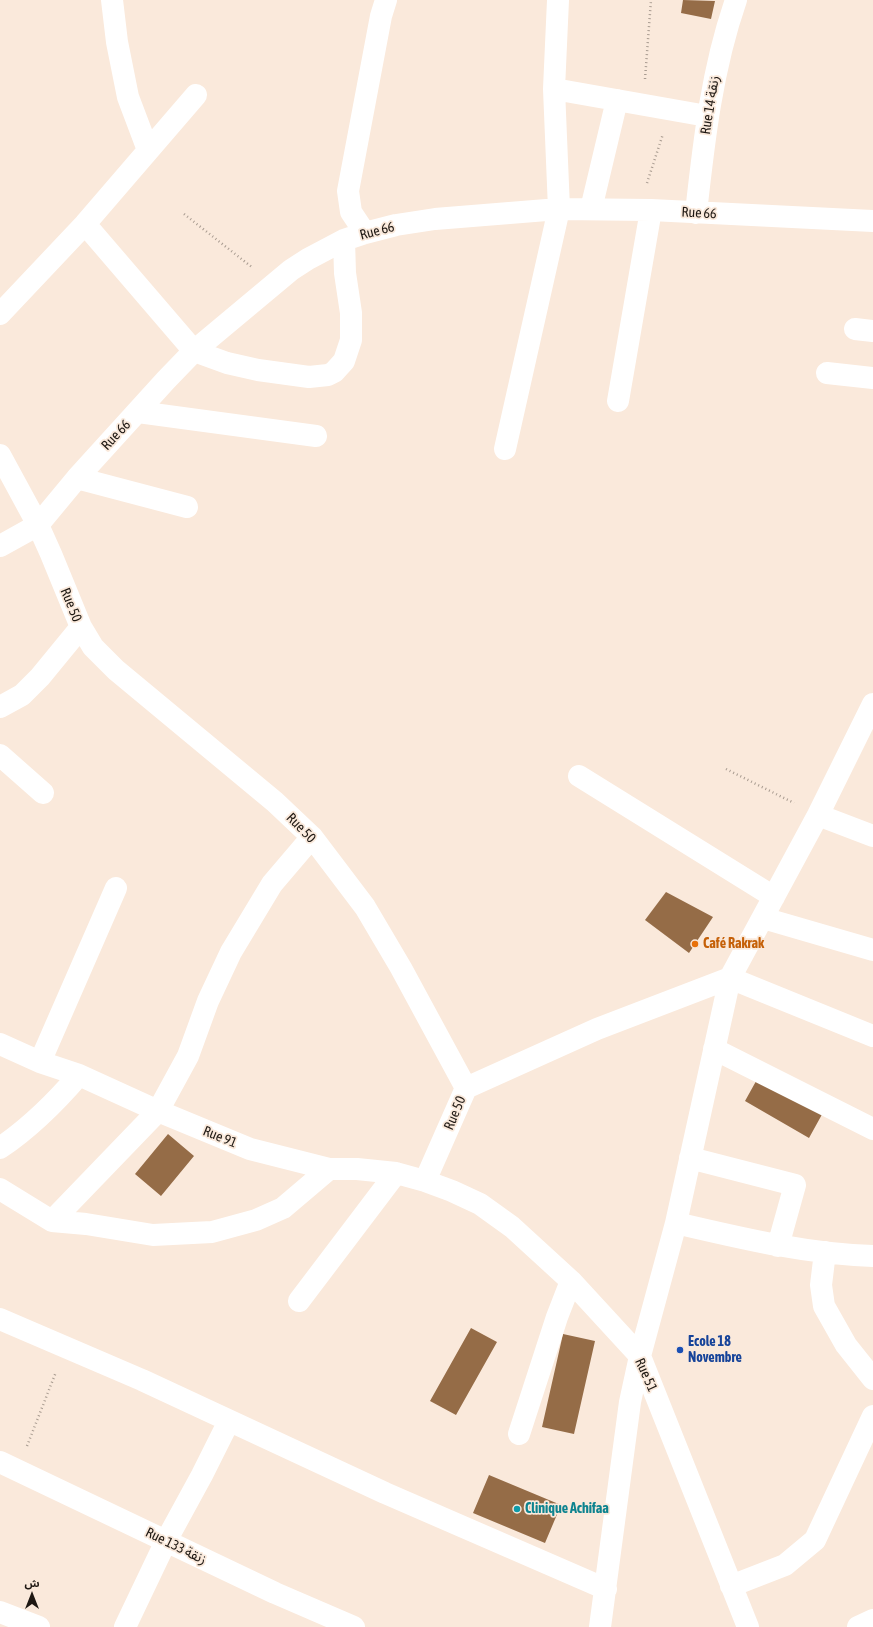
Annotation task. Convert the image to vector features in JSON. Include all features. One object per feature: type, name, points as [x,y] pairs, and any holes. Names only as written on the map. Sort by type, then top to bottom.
[{"type":"street","points":[[112,0],[117,42],[128,98],[148,150]]},
{"type":"street","points":[[365,233],[351,212],[348,191],[381,16],[386,0]]},
{"type":"street","points":[[505,449],[559,209],[554,89],[558,0]]},
{"type":"street","name":"Rue 14 زنقة","points":[[696,213],[707,116],[727,27],[736,0]]},
{"type":"street","points":[[554,89],[707,116]]},
{"type":"street","points":[[0,314],[85,224],[196,95]]},
{"type":"street","points":[[591,209],[617,100]]},
{"type":"street","name":"Rue 66","points":[[0,546],[38,525],[77,478],[194,351],[273,284],[308,258],[344,240],[396,225],[435,219],[559,209],[644,210],[873,221]]},
{"type":"street","points":[[618,401],[644,210]]},
{"type":"street","points":[[85,224],[194,351],[227,363],[258,370],[309,377],[328,375],[334,372],[344,361],[352,335],[344,240]]},
{"type":"street","points":[[826,373],[873,378]]},
{"type":"street","points":[[138,412],[316,436]]},
{"type":"street","name":"Rue 50","points":[[0,455],[52,554],[80,628],[93,646],[116,670],[276,802],[312,837],[365,907],[401,968],[466,1088],[426,1181]]},
{"type":"street","points":[[77,478],[187,507]]},
{"type":"street","points":[[0,707],[22,695],[40,677],[80,628]]},
{"type":"street","points":[[600,1627],[630,1402],[640,1356],[676,1223],[730,978],[818,815],[873,704]]},
{"type":"street","points":[[0,755],[43,793]]},
{"type":"street","points":[[579,776],[774,897]]},
{"type":"street","points":[[818,815],[873,836]]},
{"type":"street","points":[[52,1221],[158,1111],[188,1056],[208,1001],[230,952],[272,884],[312,837]]},
{"type":"street","points":[[40,1062],[116,888]]},
{"type":"street","points":[[763,918],[873,950]]},
{"type":"street","points":[[466,1088],[597,1029],[730,978],[873,1036]]},
{"type":"street","name":"Rue 91","points":[[0,1044],[40,1062],[79,1074],[158,1111],[250,1149],[329,1169],[357,1169],[396,1173],[426,1181],[452,1191]]},
{"type":"street","points":[[714,1049],[873,1129]]},
{"type":"street","points":[[0,1148],[42,1116],[57,1101],[79,1074]]},
{"type":"street","points":[[690,1158],[795,1185],[778,1246]]},
{"type":"street","points":[[0,1189],[52,1221],[86,1224],[152,1235],[212,1232],[256,1220],[283,1208],[329,1169]]},
{"type":"street","points":[[299,1301],[372,1207],[396,1173]]},
{"type":"street","name":"Rue 51","points":[[452,1191],[480,1204],[512,1227],[571,1281],[640,1356],[748,1627]]},
{"type":"street","points":[[676,1223],[778,1246],[849,1256],[873,1256]]},
{"type":"street","points":[[825,1252],[821,1285],[824,1306],[846,1345],[873,1379]]},
{"type":"street","points":[[519,1434],[557,1317],[571,1281]]},
{"type":"street","points":[[0,1319],[142,1380],[385,1493],[606,1589]]},
{"type":"street","points":[[731,1586],[785,1566],[815,1540],[873,1416]]},
{"type":"street","points":[[124,1627],[166,1541],[202,1475],[229,1420]]},
{"type":"street","name":"Rue 133 زنقة","points":[[9,1466],[276,1593],[354,1627]]},
{"type":"street","points":[[0,1612],[39,1627]]},
{"type":"street","points":[[858,1627],[873,1620]]},
{"type":"path","points":[[644,105],[652,0]]},
{"type":"path","points":[[644,210],[671,109]]},
{"type":"path","points":[[184,214],[273,284]]},
{"type":"path","points":[[726,770],[818,815]]},
{"type":"path","points":[[9,1466],[65,1347]]},
{"type":"building","points":[[683,0],[715,1],[711,19],[681,13]]},
{"type":"building","points":[[666,892],[713,917],[689,953],[645,920]]},
{"type":"building","points":[[760,1074],[825,1109],[809,1138],[745,1101]]},
{"type":"building","points":[[168,1134],[194,1156],[161,1196],[135,1174]]},
{"type":"building","points":[[471,1328],[497,1342],[456,1415],[430,1401]]},
{"type":"building","points":[[563,1334],[595,1341],[574,1434],[542,1427]]},
{"type":"building","name":"Clinique Achifaa","points":[[489,1475],[561,1505],[545,1543],[473,1513]]},
{"type":"place","name":"Café Rakrak","points":[[695,944]]},
{"type":"place","name":"Ecole 18 Novembre","points":[[680,1350]]},
{"type":"place","name":"Clinique Achifaa","points":[[517,1509]]}]
